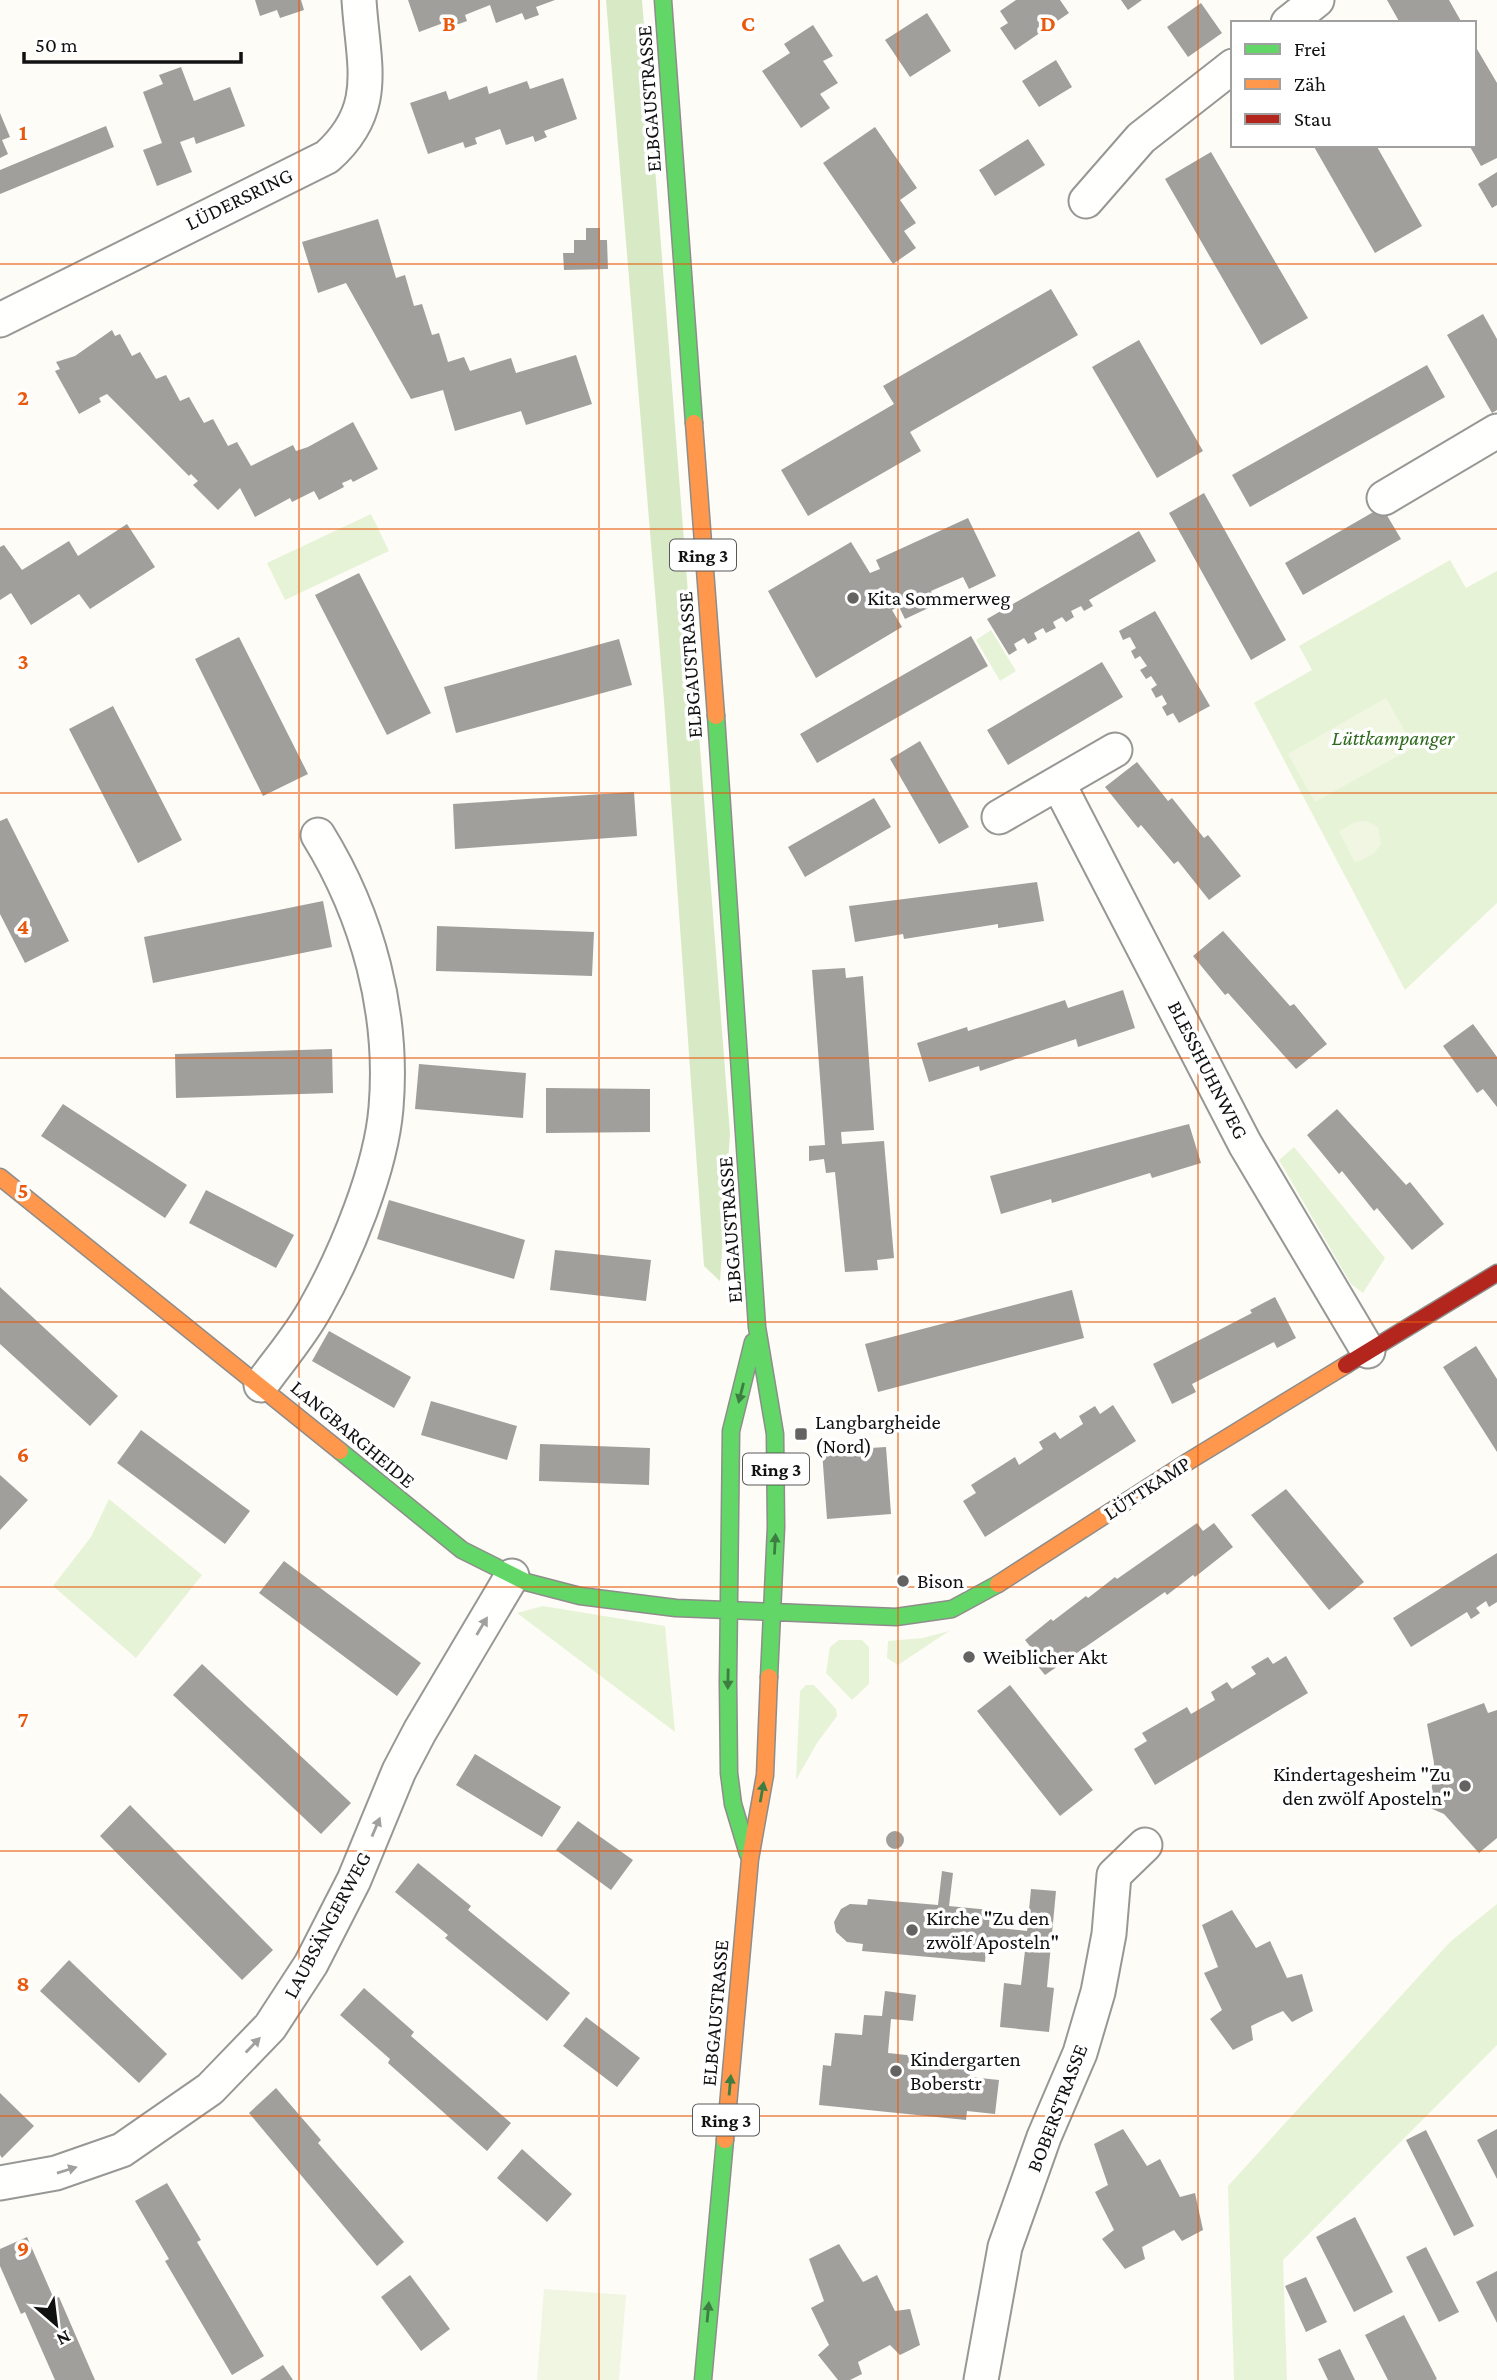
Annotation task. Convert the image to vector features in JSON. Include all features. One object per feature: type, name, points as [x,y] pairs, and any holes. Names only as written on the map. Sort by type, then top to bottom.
[{"type":"main road","name":"ELBGAUSTRASSE","points":[[663,0],[726,848],[757,1327],[775,1434],[772,1613],[765,1774],[750,1859],[703,2380]]},
{"type":"main road","name":"LANGBARGHEIDE","points":[[0,1177],[204,1345],[261,1385],[462,1550],[512,1576],[588,1597],[729,1611]]},
{"type":"main road","name":"LÜTTKAMP","points":[[729,1611],[879,1617],[925,1616],[957,1608],[976,1599],[1189,1461],[1497,1273]]},
{"type":"main road","name":"ELBGAUSTRASSE","points":[[750,1859],[733,1804],[729,1773],[731,1431],[757,1327]]},
{"type":"street","name":"LÜDERSRING","points":[[0,320],[327,157],[346,139],[360,118],[365,94],[359,0]]},
{"type":"street","points":[[1290,21],[1317,0]]},
{"type":"street","points":[[1086,201],[1141,138],[1231,68]]},
{"type":"street","points":[[1384,498],[1497,431]]},
{"type":"street","points":[[999,817],[1115,750]]},
{"type":"street","name":"BLESSHUHNWEG","points":[[1058,783],[1245,1144],[1368,1351]]},
{"type":"street","points":[[261,1385],[315,1309],[347,1244],[376,1156],[386,1110],[387,1043],[369,946],[349,890],[318,835]]},
{"type":"street","name":"LAUBSÄNGERWEG","points":[[0,2183],[56,2173],[122,2150],[210,2089],[270,2027],[311,1964],[348,1892],[420,1731],[512,1576]]},
{"type":"street","name":"BOBERSTRASSE","points":[[981,2380],[1005,2247],[1044,2137],[1080,2053],[1098,1992],[1109,1934],[1114,1875],[1145,1845]]},
{"type":"green space","points":[[606,0],[642,0],[730,1134],[720,1281],[704,1266],[664,701]]},
{"type":"green space","points":[[371,514],[389,551],[285,600],[267,563]]},
{"type":"green space","name":"Lüttkampanger","points":[[1450,560],[1466,588],[1497,571],[1497,903],[1405,990],[1254,703],[1312,670],[1299,646]]},
{"type":"green space","points":[[991,630],[1016,671],[1000,681],[976,640]]},
{"type":"green space","points":[[1386,698],[1414,747],[1315,802],[1288,754]]},
{"type":"green space","points":[[1367,821],[1378,827],[1381,844],[1373,854],[1355,863],[1339,831],[1355,822]]},
{"type":"green space","points":[[1294,1147],[1385,1258],[1363,1293],[1351,1284],[1279,1160]]},
{"type":"green space","points":[[109,1499],[202,1575],[136,1658],[53,1586],[91,1537]]},
{"type":"green space","points":[[543,1606],[665,1626],[675,1732],[517,1613]]},
{"type":"green space","points":[[949,1631],[898,1665],[887,1658],[888,1641],[923,1638]]},
{"type":"green space","points":[[839,1640],[862,1640],[869,1647],[869,1684],[852,1700],[826,1673],[830,1647]]},
{"type":"green space","points":[[806,1685],[814,1685],[836,1709],[837,1716],[817,1743],[796,1780],[800,1691]]},
{"type":"green space","points":[[1497,1904],[1497,2045],[1283,2260],[1287,2380],[1234,2380],[1228,2186],[1450,1942]]},
{"type":"green space","points":[[544,2289],[626,2295],[619,2380],[537,2380]]},
{"type":"building","points":[[255,0],[301,0],[304,10],[280,18],[277,10],[260,16]]},
{"type":"building","points":[[408,0],[555,0],[536,7],[539,15],[525,20],[522,13],[496,23],[490,5],[465,15],[467,21],[456,25],[454,19],[419,32]]},
{"type":"building","points":[[1016,0],[1060,0],[1069,13],[1015,50],[1000,28],[1008,23],[1000,11]]},
{"type":"building","points":[[1121,0],[1142,0],[1128,10]]},
{"type":"building","points":[[1387,0],[1449,0],[1461,21],[1399,21]]},
{"type":"building","points":[[1201,3],[1222,33],[1188,57],[1167,27]]},
{"type":"building","points":[[927,13],[951,51],[910,77],[885,40]]},
{"type":"building","points":[[813,25],[833,56],[823,61],[838,83],[820,94],[830,108],[801,128],[762,71],[790,53],[784,44]]},
{"type":"building","points":[[1476,47],[1497,83],[1497,158],[1481,166],[1470,147],[1476,147]]},
{"type":"building","points":[[1056,60],[1072,87],[1039,107],[1022,81]]},
{"type":"building","points":[[181,67],[194,101],[230,87],[245,126],[196,144],[194,137],[180,142],[192,172],[157,186],[143,150],[162,143],[143,92],[163,84],[159,75]]},
{"type":"building","points":[[563,78],[577,119],[544,131],[547,137],[535,142],[533,136],[506,145],[500,129],[475,138],[477,144],[465,148],[463,142],[428,154],[410,103],[446,91],[449,100],[487,86],[489,94],[527,81],[530,89]]},
{"type":"building","points":[[0,113],[10,137],[2,140],[8,154],[0,158]]},
{"type":"building","points":[[106,126],[114,147],[0,194],[0,170]]},
{"type":"building","points":[[875,127],[917,188],[900,200],[916,223],[904,231],[916,248],[893,264],[823,163]]},
{"type":"building","points":[[1028,139],[1045,165],[995,196],[979,170]]},
{"type":"building","points":[[1314,147],[1377,147],[1422,226],[1375,253]]},
{"type":"building","points":[[1211,152],[1308,318],[1261,345],[1165,179]]},
{"type":"building","points":[[1497,172],[1497,205],[1492,208],[1478,184]]},
{"type":"building","points":[[378,219],[396,278],[405,275],[414,306],[422,304],[432,335],[439,333],[448,362],[464,357],[470,371],[511,358],[516,373],[576,355],[592,404],[526,425],[521,411],[455,431],[443,390],[411,399],[346,283],[318,293],[302,242]]},
{"type":"building","points":[[586,228],[600,228],[600,240],[607,240],[608,269],[564,270],[563,253],[574,253],[574,240],[586,240]]},
{"type":"building","points":[[1051,289],[1078,335],[910,432],[921,451],[808,516],[781,470],[894,404],[883,386]]},
{"type":"building","points":[[1483,314],[1497,339],[1497,410],[1492,413],[1447,335]]},
{"type":"building","points":[[112,330],[115,336],[120,334],[132,356],[140,352],[156,379],[166,375],[180,401],[189,397],[204,423],[213,419],[228,446],[237,442],[251,466],[293,445],[296,451],[308,447],[353,422],[378,469],[353,482],[351,479],[342,483],[344,487],[319,500],[314,491],[292,502],[290,498],[255,517],[240,488],[218,510],[193,485],[198,481],[191,474],[189,476],[107,394],[99,398],[101,402],[79,414],[55,371],[60,369],[56,362],[75,356]]},
{"type":"building","points":[[1139,340],[1203,451],[1157,478],[1092,367]]},
{"type":"building","points":[[1427,365],[1445,397],[1250,507],[1232,475]]},
{"type":"building","points":[[1204,493],[1286,640],[1251,660],[1169,513]]},
{"type":"building","points":[[1382,507],[1401,539],[1303,595],[1285,563]]},
{"type":"building","name":"Kita Sommerweg","points":[[968,518],[996,576],[969,589],[963,577],[931,591],[937,604],[905,619],[899,607],[892,610],[902,627],[816,678],[768,591],[851,542],[870,573],[880,569],[876,560]]},
{"type":"building","points":[[127,524],[155,567],[90,609],[79,594],[31,625],[11,593],[0,600],[0,547],[4,545],[22,570],[69,541],[78,556]]},
{"type":"building","points":[[1139,531],[1156,561],[1089,600],[1093,606],[1084,611],[1081,606],[1071,611],[1074,617],[1066,622],[1062,617],[1053,622],[1056,628],[1046,633],[1043,628],[1034,633],[1037,639],[1028,644],[1024,638],[1014,644],[1017,650],[1009,655],[987,619]]},
{"type":"building","points":[[359,573],[431,713],[387,735],[315,595]]},
{"type":"building","points":[[1155,611],[1210,706],[1179,723],[1173,713],[1167,716],[1162,707],[1167,704],[1162,695],[1156,698],[1151,689],[1157,685],[1151,676],[1146,679],[1140,670],[1147,666],[1140,656],[1135,659],[1131,651],[1136,648],[1130,637],[1123,640],[1119,631]]},
{"type":"building","points":[[971,636],[988,666],[817,763],[800,734]]},
{"type":"building","points":[[239,637],[308,774],[263,796],[195,659]]},
{"type":"building","points":[[619,639],[632,685],[456,733],[444,687]]},
{"type":"building","points":[[1102,662],[1123,697],[1008,765],[987,730]]},
{"type":"building","points":[[113,706],[182,840],[138,863],[69,729]]},
{"type":"building","points":[[920,741],[969,827],[939,844],[890,759]]},
{"type":"building","points":[[1137,762],[1168,801],[1172,798],[1204,838],[1208,835],[1241,876],[1209,900],[1178,861],[1174,864],[1141,825],[1138,828],[1105,787]]},
{"type":"building","points":[[634,792],[637,836],[455,849],[453,804]]},
{"type":"building","points":[[874,798],[891,827],[805,877],[788,847]]},
{"type":"building","points":[[7,818],[69,941],[25,963],[0,914],[0,821]]},
{"type":"building","points":[[1037,882],[1044,921],[998,928],[998,924],[904,939],[903,934],[855,942],[849,906]]},
{"type":"building","points":[[323,901],[332,947],[153,983],[144,937]]},
{"type":"building","points":[[437,926],[594,932],[592,976],[436,971]]},
{"type":"building","points":[[1223,931],[1290,1006],[1294,1004],[1327,1044],[1296,1069],[1228,993],[1225,995],[1193,956]]},
{"type":"building","points":[[845,968],[846,978],[863,976],[874,1130],[841,1132],[842,1144],[884,1141],[894,1258],[877,1260],[878,1270],[845,1272],[835,1172],[826,1173],[824,1159],[809,1161],[809,1146],[825,1145],[812,970]]},
{"type":"building","points":[[1123,990],[1135,1028],[1078,1047],[1076,1039],[980,1071],[979,1066],[929,1082],[917,1043],[967,1027],[968,1031],[1065,1000],[1068,1008]]},
{"type":"building","points":[[1473,1024],[1497,1057],[1497,1107],[1483,1089],[1477,1093],[1443,1046]]},
{"type":"building","points":[[332,1049],[333,1093],[176,1098],[175,1054]]},
{"type":"building","points":[[419,1064],[526,1073],[523,1118],[415,1109]]},
{"type":"building","points":[[546,1088],[650,1089],[650,1132],[546,1133]]},
{"type":"building","points":[[63,1104],[187,1185],[165,1218],[41,1136]]},
{"type":"building","points":[[1337,1109],[1406,1185],[1410,1182],[1444,1224],[1412,1250],[1377,1208],[1374,1211],[1342,1171],[1339,1174],[1307,1135]]},
{"type":"building","points":[[1189,1124],[1201,1163],[1152,1178],[1150,1173],[1052,1203],[1051,1199],[1001,1214],[990,1176]]},
{"type":"building","points":[[206,1190],[294,1235],[276,1268],[189,1223]]},
{"type":"building","points":[[389,1200],[525,1240],[514,1279],[377,1239]]},
{"type":"building","points":[[555,1250],[651,1260],[646,1301],[550,1290]]},
{"type":"building","points":[[0,1287],[118,1396],[90,1426],[0,1344]]},
{"type":"building","points":[[1072,1290],[1084,1338],[878,1392],[865,1344]]},
{"type":"building","points":[[1275,1297],[1296,1338],[1277,1348],[1274,1342],[1192,1384],[1196,1392],[1172,1404],[1153,1364],[1252,1313],[1250,1310]]},
{"type":"building","points":[[329,1331],[411,1377],[394,1408],[312,1361]]},
{"type":"building","points":[[1476,1346],[1497,1379],[1497,1452],[1443,1367]]},
{"type":"building","points":[[431,1401],[517,1426],[507,1460],[421,1435]]},
{"type":"building","points":[[1113,1405],[1136,1441],[985,1537],[963,1501],[976,1493],[971,1485],[1015,1457],[1019,1465],[1043,1449],[1039,1442],[1055,1432],[1060,1439],[1083,1424],[1079,1416],[1095,1406],[1100,1414]]},
{"type":"building","points":[[141,1430],[250,1511],[225,1544],[117,1463]]},
{"type":"building","points":[[540,1444],[650,1448],[649,1485],[539,1481]]},
{"type":"building","points":[[886,1447],[891,1514],[827,1519],[822,1451]]},
{"type":"building","points":[[0,1475],[28,1500],[0,1530]]},
{"type":"building","points":[[1286,1489],[1364,1582],[1329,1610],[1251,1515]]},
{"type":"building","points":[[1197,1523],[1203,1531],[1214,1523],[1233,1547],[1195,1577],[1193,1575],[1167,1595],[1165,1592],[1045,1675],[1032,1659],[1037,1655],[1025,1640],[1051,1619],[1053,1621],[1115,1577],[1117,1579]]},
{"type":"building","points":[[1497,1553],[1497,1602],[1489,1607],[1486,1601],[1476,1608],[1480,1613],[1471,1619],[1467,1612],[1411,1647],[1393,1618]]},
{"type":"building","points":[[284,1561],[421,1663],[397,1696],[259,1593]]},
{"type":"building","points":[[1286,1656],[1308,1693],[1155,1785],[1134,1749],[1147,1741],[1142,1733],[1187,1707],[1191,1714],[1215,1700],[1211,1692],[1227,1682],[1232,1689],[1256,1674],[1251,1667],[1268,1657],[1273,1664]]},
{"type":"building","points":[[202,1664],[351,1803],[321,1834],[173,1695]]},
{"type":"building","points":[[1010,1685],[1093,1790],[1060,1816],[977,1711]]},
{"type":"building","name":"Kindertagesheim \"Zu den zwölf Aposteln\"","points":[[1484,1703],[1488,1713],[1497,1710],[1497,1838],[1479,1853],[1444,1814],[1430,1808],[1434,1763],[1427,1724]]},
{"type":"building","points":[[475,1754],[561,1807],[542,1837],[456,1785]]},
{"type":"building","points":[[130,1805],[273,1950],[242,1980],[100,1836]]},
{"type":"building","points":[[578,1821],[633,1860],[611,1890],[556,1850]]},
{"type":"building","points":[[895,1831],[901,1834],[904,1840],[901,1846],[895,1849],[889,1846],[886,1840],[889,1834]]},
{"type":"building","points":[[418,1863],[471,1906],[468,1910],[570,1993],[547,2021],[445,1938],[448,1935],[395,1892]]},
{"type":"building","points":[[942,1871],[953,1873],[949,1906],[990,1910],[989,1927],[1027,1931],[1031,1889],[1056,1891],[1047,1987],[1054,1988],[1049,2032],[1000,2027],[1004,1983],[1021,1985],[1026,1942],[987,1938],[985,1962],[862,1951],[863,1944],[847,1942],[836,1932],[834,1922],[841,1909],[850,1904],[867,1905],[868,1899],[938,1905]]},
{"type":"building","points":[[1232,1910],[1256,1948],[1270,1941],[1287,1978],[1302,1974],[1313,2011],[1292,2022],[1283,2011],[1267,2018],[1251,2026],[1253,2040],[1233,2050],[1210,2019],[1222,2010],[1204,1973],[1218,1967],[1202,1925]]},
{"type":"building","points":[[69,1960],[167,2054],[139,2083],[40,1991]]},
{"type":"building","points":[[364,1988],[414,2032],[411,2036],[511,2123],[487,2151],[388,2063],[390,2059],[340,2015]]},
{"type":"building","name":"Kindergarten Boberstr","points":[[885,1991],[916,1995],[913,2021],[891,2019],[888,2053],[971,2062],[970,2077],[999,2080],[995,2114],[967,2111],[966,2120],[819,2105],[823,2065],[831,2066],[835,2033],[862,2035],[864,2015],[882,2016]]},
{"type":"building","points":[[586,2017],[640,2058],[617,2087],[563,2046]]},
{"type":"building","points":[[276,2088],[321,2140],[318,2143],[404,2242],[377,2266],[249,2113]]},
{"type":"building","points":[[0,2093],[34,2126],[2,2158],[0,2155]]},
{"type":"building","points":[[1123,2129],[1147,2166],[1160,2159],[1180,2197],[1195,2193],[1203,2230],[1182,2241],[1174,2230],[1142,2247],[1145,2259],[1125,2269],[1102,2239],[1114,2230],[1095,2192],[1108,2185],[1094,2144]]},
{"type":"building","points":[[1497,2129],[1497,2179],[1477,2140]]},
{"type":"building","points":[[1426,2130],[1474,2226],[1454,2236],[1406,2140]]},
{"type":"building","points":[[522,2149],[572,2194],[547,2222],[497,2178]]},
{"type":"building","points":[[167,2183],[201,2240],[197,2242],[264,2356],[232,2375],[165,2261],[169,2259],[135,2201]]},
{"type":"building","points":[[1355,2217],[1393,2292],[1354,2312],[1316,2237]]},
{"type":"building","points":[[27,2237],[54,2299],[59,2297],[95,2380],[55,2380],[25,2312],[21,2314],[0,2266],[0,2249]]},
{"type":"building","points":[[839,2244],[863,2282],[877,2275],[895,2311],[910,2309],[920,2345],[900,2355],[890,2345],[858,2362],[862,2374],[850,2380],[838,2380],[818,2355],[829,2345],[811,2308],[824,2301],[809,2259]]},
{"type":"building","points":[[1426,2247],[1459,2312],[1439,2322],[1406,2257]]},
{"type":"building","points":[[1497,2271],[1497,2323],[1476,2282]]},
{"type":"building","points":[[410,2275],[450,2329],[421,2351],[381,2297]]},
{"type":"building","points":[[1306,2277],[1327,2322],[1306,2332],[1285,2286]]},
{"type":"building","points":[[1404,2315],[1437,2379],[1435,2380],[1388,2380],[1365,2335]]},
{"type":"building","points":[[1340,2349],[1355,2380],[1328,2380],[1318,2359]]},
{"type":"building","points":[[283,2365],[293,2380],[260,2380]]},
{"type":"traffic: fast","points":[[663,0],[694,423]]},
{"type":"traffic: fast","points":[[716,716],[757,1327],[775,1434],[776,1527],[769,1677]]},
{"type":"traffic: fast","points":[[748,1854],[733,1804],[729,1773],[728,1682],[731,1431],[753,1342]]},
{"type":"traffic: fast","points":[[340,1451],[462,1550],[526,1582],[580,1596],[676,1608],[896,1617],[952,1609],[998,1584]]},
{"type":"traffic: fast","points":[[703,2380],[725,2140]]},
{"type":"traffic: slow","points":[[694,423],[716,716]]},
{"type":"traffic: slow","points":[[0,1177],[340,1451]]},
{"type":"traffic: slow","points":[[998,1584],[1189,1461],[1346,1365]]},
{"type":"traffic: slow","points":[[725,2140],[750,1859],[765,1775],[769,1677]]},
{"type":"traffic: jam","points":[[1346,1365],[1497,1273]]},
{"type":"place","name":"Kita Sommerweg","points":[[853,598]]},
{"type":"place","name":"Langbargheide (Nord)","points":[[801,1434]]},
{"type":"place","name":"Bison","points":[[903,1581]]},
{"type":"place","name":"Weiblicher Akt","points":[[969,1657]]},
{"type":"place","name":"Kindertagesheim \"Zu den zwölf Aposteln\"","points":[[1465,1786]]},
{"type":"place","name":"Kirche \"Zu den zwölf Aposteln\"","points":[[912,1930]]},
{"type":"place","name":"Kindergarten Boberstr","points":[[896,2071]]}]
